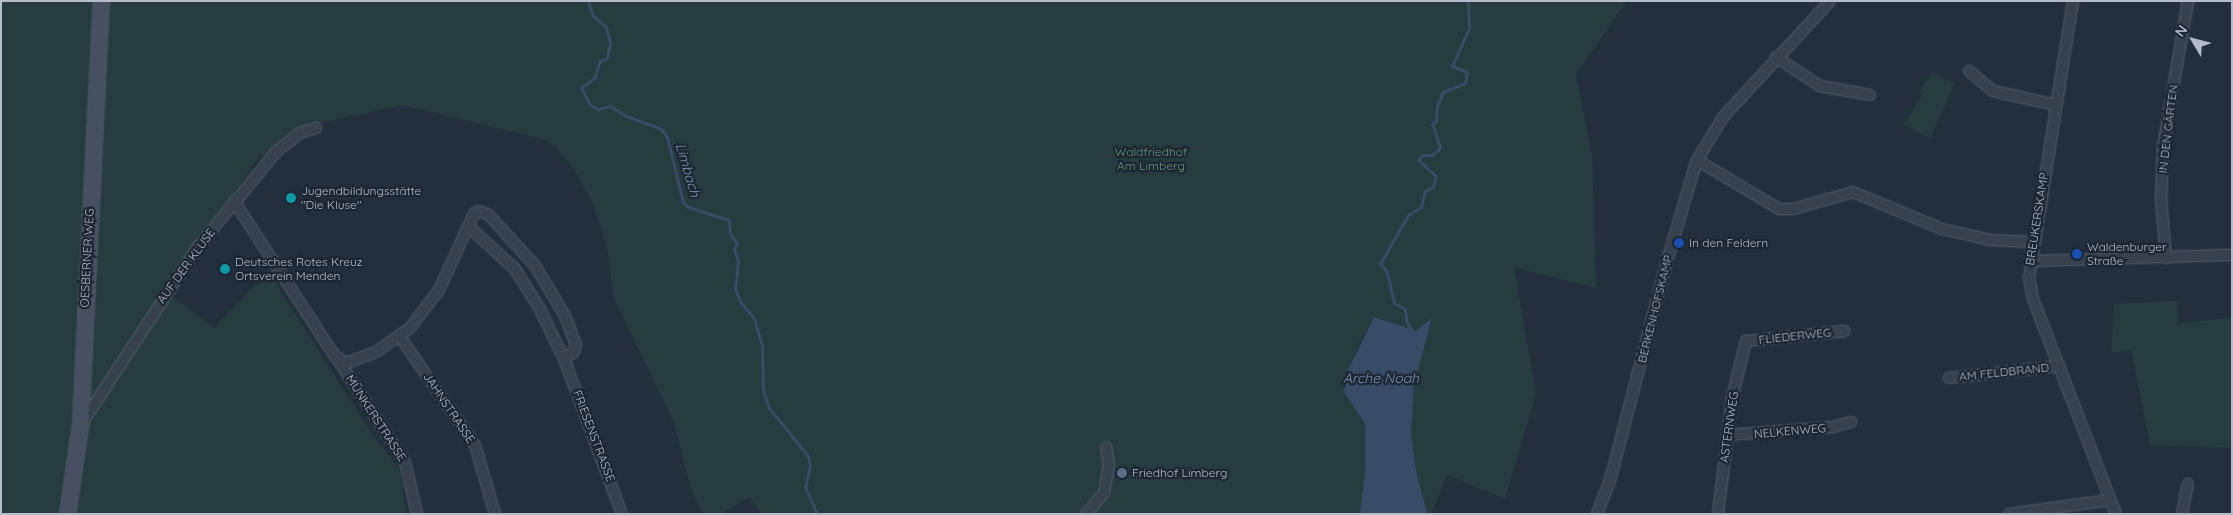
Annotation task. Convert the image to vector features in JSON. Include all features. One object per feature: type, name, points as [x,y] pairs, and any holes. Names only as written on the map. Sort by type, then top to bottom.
[{"type":"street","name":"OESBERNER WEG","points":[[67,514],[80,426],[101,1]]},
{"type":"street","name":"BERKENHOFSKAMP","points":[[1597,514],[1611,477],[1666,264],[1697,160],[1724,116],[1776,57],[1830,1]]},
{"type":"street","name":"BREUKERSKAMP","points":[[2072,1],[2030,261],[2029,278],[2033,298],[2116,514]]},
{"type":"street","name":"IN DEN GÄRTEN","points":[[2166,258],[2161,199],[2163,147],[2188,1]]},
{"type":"street","points":[[1776,57],[1820,86],[1870,95]]},
{"type":"street","points":[[1969,71],[1993,91],[2056,105]]},
{"type":"street","name":"AUF DER KLUSE","points":[[80,426],[166,291],[234,202],[277,151],[295,136],[316,128]]},
{"type":"street","points":[[1697,160],[1779,209],[1793,209],[1853,192],[1942,229],[1990,240],[2033,242]]},
{"type":"street","name":"MÜNKERSTRASSE","points":[[234,202],[405,462],[417,514]]},
{"type":"street","points":[[336,357],[346,363],[356,362],[400,336],[430,304],[474,214],[478,211],[488,214],[523,250],[549,287],[576,344],[574,352],[564,359]]},
{"type":"street","name":"FRIESENSTRASSE","points":[[468,226],[514,269],[540,309],[564,359],[622,514]]},
{"type":"street","points":[[2030,261],[2232,255]]},
{"type":"street","name":"FLIEDERWEG","points":[[1746,341],[1844,331]]},
{"type":"street","name":"JAHNSTRASSE","points":[[400,336],[472,440],[495,514]]},
{"type":"street","name":"ASTERNWEG","points":[[1718,514],[1732,398],[1746,341]]},
{"type":"street","name":"AM FELDBRAND","points":[[1949,378],[2059,366]]},
{"type":"street","name":"NELKENWEG","points":[[1728,435],[1833,427],[1851,422]]},
{"type":"street","points":[[1086,514],[1104,493],[1109,465],[1106,447]]},
{"type":"street","points":[[2182,514],[2188,484]]},
{"type":"street","points":[[2009,514],[2110,500]]},
{"type":"green space","name":"Waldfriedhof Am Limberg","points":[[1,1],[1627,1],[1576,74],[1592,155],[1596,288],[1514,267],[1536,394],[1505,499],[1447,475],[1431,514],[1423,514],[1427,512],[1416,471],[1411,433],[1414,386],[1432,319],[1416,332],[1374,317],[1359,343],[1344,392],[1365,424],[1366,473],[1361,514],[761,514],[750,497],[720,514],[703,514],[691,489],[674,423],[614,298],[607,248],[593,204],[574,169],[556,147],[546,140],[403,105],[306,126],[266,158],[261,154],[166,291],[214,328],[268,271],[376,440],[400,469],[406,514],[1,514]]},
{"type":"green space","points":[[1932,71],[1955,84],[1930,138],[1903,125],[1923,94],[1919,92]]},
{"type":"green space","points":[[2177,301],[2178,323],[2232,318],[2232,448],[2150,445],[2131,350],[2111,353],[2114,304]]},
{"type":"water","name":"Arche Noah","points":[[1374,317],[1416,331],[1432,318],[1414,386],[1411,433],[1416,471],[1427,512],[1423,514],[1361,514],[1366,473],[1365,424],[1344,392],[1349,368]]},
{"type":"waterway","name":"Limbach","points":[[588,1],[593,16],[606,27],[610,43],[607,58],[599,62],[595,77],[581,88],[590,105],[598,109],[610,106],[626,116],[661,129],[667,137],[683,202],[688,207],[729,220],[730,234],[737,243],[734,250],[738,261],[735,288],[740,302],[754,318],[762,346],[763,390],[769,408],[808,456],[810,466],[805,487],[817,514]]},
{"type":"waterway","points":[[1414,334],[1406,320],[1405,309],[1394,303],[1387,272],[1380,264],[1408,215],[1421,207],[1425,191],[1433,187],[1436,176],[1418,160],[1422,155],[1432,155],[1440,148],[1432,124],[1436,121],[1437,106],[1443,92],[1465,83],[1467,72],[1452,66],[1469,28],[1468,1]]},
{"type":"waterway","points":[[1361,514],[1366,473],[1367,420]]},
{"type":"place","name":"Jugendbildungsstätte \"Die Kluse\"","points":[[291,198]]},
{"type":"place","name":"In den Feldern","points":[[1679,243]]},
{"type":"place","name":"Waldenburger Straße","points":[[2077,254]]},
{"type":"place","name":"Deutsches Rotes Kreuz Ortsverein Menden","points":[[225,269]]},
{"type":"place","name":"Friedhof Limberg","points":[[1122,473]]}]
